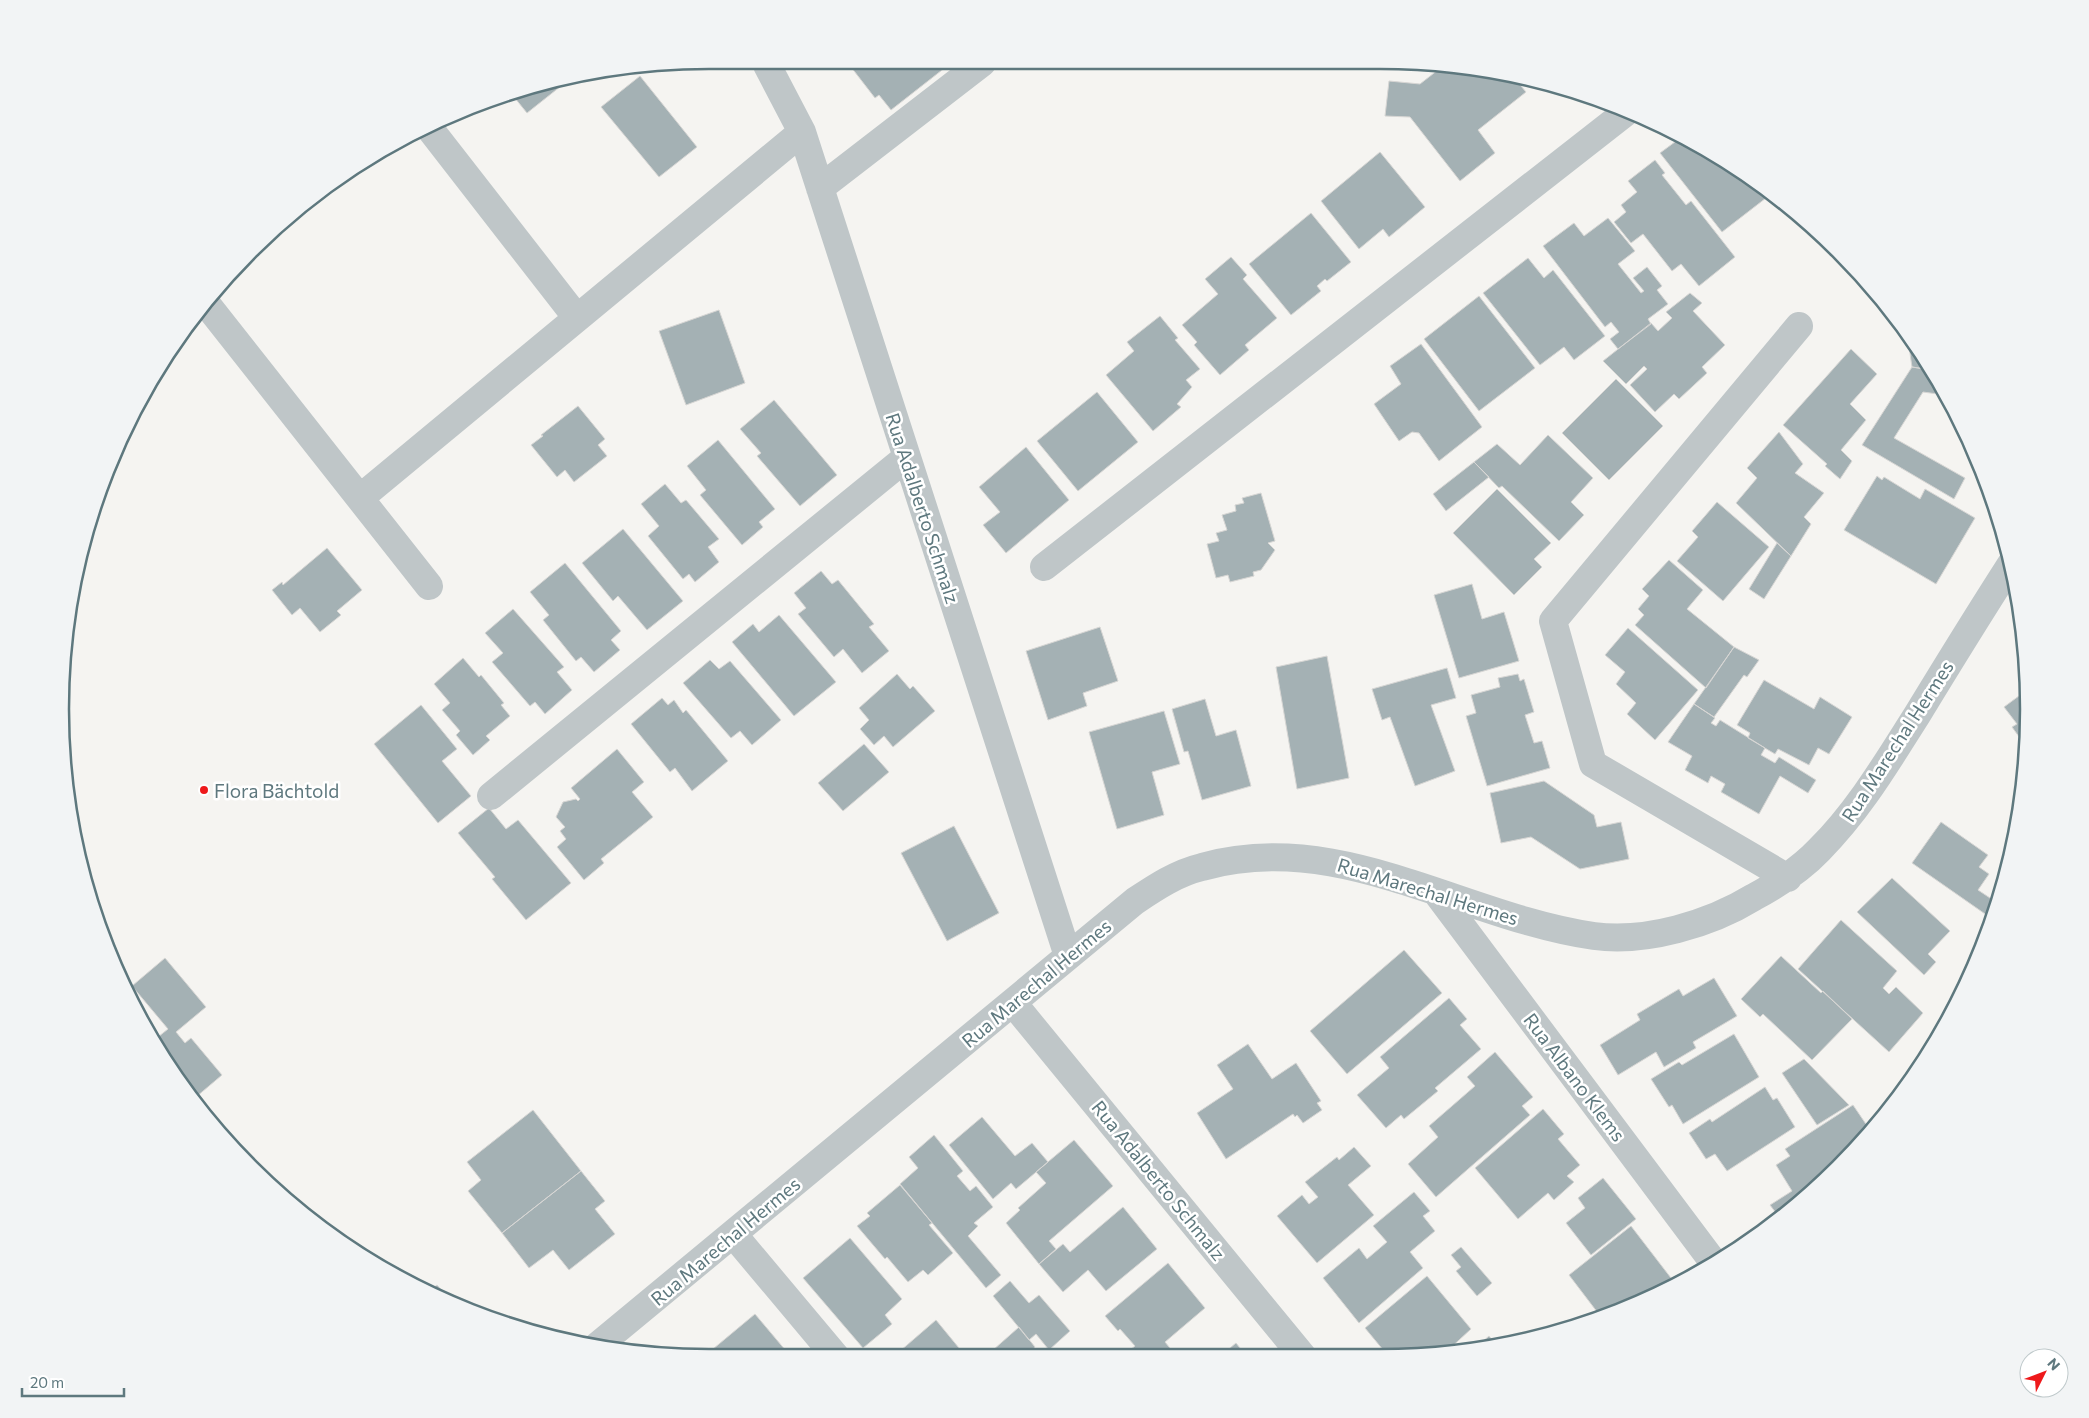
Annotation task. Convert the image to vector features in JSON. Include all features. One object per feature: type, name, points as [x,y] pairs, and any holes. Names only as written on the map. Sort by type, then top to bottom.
[{"type":"street","name":"Rua Adalberto Schmalz","points":[[770,69],[802,132],[1068,956]]},
{"type":"street","points":[[820,188],[974,69]]},
{"type":"street","points":[[1044,567],[1620,115]]},
{"type":"street","points":[[432,132],[577,318]]},
{"type":"street","points":[[360,498],[802,132]]},
{"type":"street","points":[[210,308],[429,586]]},
{"type":"street","points":[[1788,878],[1593,764],[1553,621],[1799,326]]},
{"type":"street","points":[[491,796],[907,457]]},
{"type":"street","name":"Rua Marechal Hermes","points":[[604,1340],[1135,901],[1166,881],[1200,867],[1236,859],[1285,856],[1328,860],[1375,871],[1536,924],[1597,936],[1641,936],[1690,926],[1731,912],[1788,878],[1818,852],[1854,813],[2005,573]]},
{"type":"street","name":"Rua Albano Klems","points":[[1436,892],[1710,1257]]},
{"type":"street","name":"Rua Adalberto Schmalz","points":[[1013,1002],[1297,1349]]},
{"type":"street","points":[[733,1234],[829,1349]]},
{"type":"building","points":[[853,69],[943,69],[891,110],[879,95],[875,98]]},
{"type":"building","points":[[1436,71],[1505,81],[1520,85],[1526,92],[1478,130],[1495,153],[1460,181],[1410,117],[1385,116],[1389,81],[1420,84]]},
{"type":"building","points":[[640,76],[697,147],[659,177],[601,107]]},
{"type":"building","points":[[560,87],[527,113],[516,99]]},
{"type":"building","points":[[1675,142],[1736,177],[1766,198],[1722,232],[1660,153]]},
{"type":"building","points":[[1380,152],[1425,207],[1389,237],[1383,229],[1359,249],[1321,201]]},
{"type":"building","points":[[1655,160],[1665,173],[1662,175],[1686,205],[1691,201],[1735,257],[1699,286],[1681,264],[1672,271],[1643,234],[1631,243],[1614,222],[1626,212],[1621,205],[1637,192],[1628,181]]},
{"type":"building","points":[[1311,213],[1351,262],[1327,281],[1325,279],[1317,286],[1321,291],[1291,315],[1249,264]]},
{"type":"building","points":[[1608,218],[1635,251],[1618,264],[1641,293],[1644,291],[1633,278],[1647,267],[1662,286],[1657,290],[1668,304],[1648,319],[1651,324],[1618,349],[1610,339],[1619,332],[1611,322],[1605,327],[1543,246],[1574,223],[1584,236]]},
{"type":"building","points":[[1231,257],[1247,275],[1243,279],[1277,318],[1245,345],[1249,350],[1220,375],[1194,345],[1197,342],[1182,325],[1218,294],[1205,279]]},
{"type":"building","points":[[1528,258],[1544,278],[1553,270],[1605,336],[1574,360],[1564,347],[1540,365],[1483,293]]},
{"type":"building","points":[[1690,293],[1702,303],[1693,311],[1725,345],[1702,367],[1707,373],[1679,399],[1674,394],[1655,412],[1630,385],[1647,369],[1644,366],[1626,384],[1603,361],[1651,323],[1658,331],[1672,318],[1666,312]]},
{"type":"building","points":[[1479,296],[1535,368],[1479,411],[1424,339]]},
{"type":"building","points":[[719,310],[745,383],[686,405],[659,331]]},
{"type":"building","points":[[1160,316],[1178,338],[1175,340],[1200,369],[1186,380],[1192,387],[1177,404],[1181,407],[1153,431],[1106,375],[1134,351],[1127,342]]},
{"type":"building","points":[[1421,344],[1482,427],[1439,461],[1419,433],[1412,432],[1399,441],[1374,404],[1401,384],[1390,366]]},
{"type":"building","points":[[1851,349],[1877,374],[1850,404],[1866,420],[1841,450],[1852,461],[1840,479],[1825,466],[1827,464],[1783,425]]},
{"type":"building","points":[[1909,349],[1921,368],[1912,367]]},
{"type":"building","points":[[1912,367],[1921,368],[1937,394],[1923,392],[1894,438],[1965,478],[1954,499],[1862,445]]},
{"type":"building","points":[[1616,379],[1663,426],[1609,480],[1562,433]]},
{"type":"building","points":[[1097,392],[1138,442],[1078,491],[1037,441]]},
{"type":"building","points":[[774,400],[837,475],[800,506],[757,456],[761,453],[740,429]]},
{"type":"building","points":[[578,406],[605,439],[598,445],[607,456],[574,482],[565,470],[557,477],[531,445]]},
{"type":"building","points":[[1779,432],[1803,464],[1795,473],[1824,493],[1804,517],[1811,524],[1791,556],[1736,503],[1757,478],[1747,468]]},
{"type":"building","points":[[1548,435],[1593,478],[1571,502],[1584,515],[1559,541],[1502,486],[1499,488],[1474,462],[1497,444],[1520,465]]},
{"type":"building","points":[[718,440],[775,509],[759,522],[763,527],[742,545],[700,495],[706,490],[687,466]]},
{"type":"building","points":[[1026,447],[1069,500],[1006,553],[983,525],[1000,512],[979,487]]},
{"type":"building","points":[[1474,462],[1489,477],[1446,511],[1433,494]]},
{"type":"building","points":[[1877,476],[1882,480],[1884,477],[1920,499],[1925,489],[1975,518],[1936,584],[1844,530]]},
{"type":"building","points":[[665,484],[681,503],[686,500],[719,539],[708,547],[719,562],[695,582],[689,574],[683,579],[648,536],[659,526],[641,504]]},
{"type":"building","points":[[1497,489],[1551,543],[1534,559],[1542,567],[1514,595],[1453,533]]},
{"type":"building","points":[[1261,493],[1275,541],[1268,543],[1275,550],[1261,570],[1253,572],[1254,576],[1230,582],[1228,575],[1216,578],[1207,544],[1219,541],[1216,533],[1227,530],[1222,515],[1236,511],[1235,505],[1244,503],[1242,498]]},
{"type":"building","points":[[1717,502],[1769,547],[1723,601],[1677,561],[1698,537],[1692,531]]},
{"type":"building","points":[[623,529],[683,601],[647,630],[618,596],[613,601],[582,563]]},
{"type":"building","points":[[1777,543],[1791,556],[1764,599],[1749,589]]},
{"type":"building","points":[[327,548],[362,590],[337,611],[341,615],[320,632],[300,608],[292,615],[272,590],[282,582],[283,585]]},
{"type":"building","points":[[1669,560],[1703,590],[1687,609],[1734,647],[1706,688],[1635,625],[1644,615],[1638,609],[1649,596],[1642,589]]},
{"type":"building","points":[[565,563],[621,631],[611,640],[620,650],[594,672],[581,657],[576,661],[543,620],[549,615],[530,592]]},
{"type":"building","points":[[821,571],[832,584],[838,580],[874,624],[869,627],[889,651],[862,673],[843,649],[834,657],[798,614],[806,608],[794,593]]},
{"type":"building","points":[[1472,584],[1482,619],[1504,612],[1519,661],[1459,678],[1434,595]]},
{"type":"building","points":[[513,609],[564,667],[557,672],[572,690],[545,714],[535,702],[530,706],[492,662],[503,653],[485,633]]},
{"type":"building","points":[[779,615],[836,682],[794,716],[732,642],[753,624],[759,632]]},
{"type":"building","points":[[1100,627],[1118,681],[1083,693],[1087,706],[1048,720],[1026,651]]},
{"type":"building","points":[[1628,628],[1698,690],[1655,740],[1627,714],[1636,703],[1616,684],[1625,672],[1605,655]]},
{"type":"building","points":[[1734,647],[1759,660],[1747,677],[1744,675],[1714,717],[1694,704]]},
{"type":"building","points":[[1327,656],[1349,778],[1297,789],[1276,667]]},
{"type":"building","points":[[463,658],[479,677],[481,675],[504,703],[501,705],[510,716],[486,736],[490,740],[473,755],[456,735],[460,731],[442,710],[450,703],[434,684]]},
{"type":"building","points":[[710,660],[719,669],[730,661],[781,720],[752,745],[740,731],[731,738],[683,683]]},
{"type":"building","points":[[1447,668],[1456,698],[1431,705],[1455,771],[1415,786],[1390,717],[1382,720],[1372,689]]},
{"type":"building","points":[[897,674],[910,689],[913,686],[935,711],[893,747],[884,736],[874,745],[860,729],[869,720],[859,708]]},
{"type":"building","points":[[1518,674],[1520,681],[1524,679],[1534,712],[1525,715],[1534,743],[1542,741],[1550,768],[1487,786],[1466,716],[1476,713],[1471,695],[1500,687],[1498,678]]},
{"type":"building","points":[[1764,680],[1814,709],[1820,697],[1852,717],[1829,754],[1818,748],[1809,765],[1778,749],[1775,754],[1748,738],[1750,733],[1737,725]]},
{"type":"building","points":[[2020,695],[2019,737],[2012,727],[2017,724],[2004,707]]},
{"type":"building","points":[[662,698],[668,705],[674,700],[683,713],[686,710],[728,761],[692,791],[675,768],[670,772],[631,724]]},
{"type":"building","points":[[1205,699],[1216,736],[1236,730],[1251,786],[1202,800],[1188,751],[1184,752],[1172,709]]},
{"type":"building","points":[[1694,704],[1715,718],[1711,723],[1716,726],[1720,720],[1765,748],[1761,755],[1775,763],[1779,757],[1816,780],[1808,793],[1780,776],[1759,814],[1721,792],[1725,784],[1711,776],[1708,783],[1685,770],[1692,756],[1668,742]]},
{"type":"building","points":[[421,705],[457,749],[442,761],[471,796],[438,823],[374,744]]},
{"type":"building","points":[[1164,711],[1180,764],[1152,772],[1164,815],[1117,829],[1089,732]]},
{"type":"building","points":[[864,744],[889,772],[843,811],[818,783]]},
{"type":"building","points":[[617,749],[644,782],[632,792],[653,817],[601,859],[604,863],[584,880],[557,847],[566,839],[560,831],[565,827],[556,817],[563,802],[576,799],[578,801],[580,799],[571,788]]},
{"type":"building","points":[[1544,781],[1594,815],[1597,827],[1621,822],[1629,859],[1580,869],[1531,837],[1501,843],[1490,793]]},
{"type":"building","points":[[489,808],[506,829],[518,820],[571,883],[526,920],[492,879],[495,877],[458,833]]},
{"type":"building","points":[[1941,822],[1988,855],[1979,867],[1989,874],[1978,890],[1991,899],[1986,915],[1912,863]]},
{"type":"building","points":[[954,826],[999,913],[947,941],[901,853]]},
{"type":"building","points":[[1892,878],[1950,931],[1928,954],[1936,962],[1924,975],[1857,912]]},
{"type":"building","points":[[1841,920],[1897,971],[1883,988],[1889,994],[1896,987],[1923,1013],[1889,1052],[1798,969]]},
{"type":"building","points":[[1404,950],[1442,993],[1347,1074],[1310,1031]]},
{"type":"building","points":[[1781,956],[1821,993],[1823,991],[1852,1019],[1812,1060],[1763,1014],[1760,1017],[1741,999]]},
{"type":"building","points":[[165,958],[206,1007],[176,1032],[185,1043],[191,1038],[222,1075],[198,1095],[159,1036],[168,1029],[132,986]]},
{"type":"building","points":[[1714,978],[1737,1016],[1693,1042],[1696,1048],[1664,1067],[1656,1052],[1618,1075],[1600,1045],[1640,1020],[1637,1014],[1679,989],[1683,996]]},
{"type":"building","points":[[1449,998],[1467,1019],[1460,1025],[1481,1049],[1435,1088],[1438,1091],[1404,1119],[1401,1115],[1386,1128],[1357,1095],[1389,1068],[1380,1057]]},
{"type":"building","points":[[1734,1034],[1759,1077],[1683,1124],[1672,1105],[1669,1107],[1651,1079],[1679,1062],[1682,1065]]},
{"type":"building","points":[[1248,1044],[1272,1079],[1296,1063],[1321,1101],[1317,1103],[1322,1110],[1303,1123],[1297,1115],[1295,1117],[1293,1114],[1226,1159],[1197,1113],[1233,1089],[1217,1065]]},
{"type":"building","points":[[1495,1052],[1533,1097],[1522,1106],[1530,1115],[1436,1197],[1408,1164],[1438,1137],[1429,1126],[1475,1086],[1467,1077]]},
{"type":"building","points":[[1804,1059],[1849,1105],[1817,1125],[1782,1073]]},
{"type":"building","points":[[1765,1087],[1773,1100],[1777,1098],[1795,1127],[1727,1171],[1715,1154],[1706,1159],[1689,1133],[1710,1119],[1712,1122]]},
{"type":"building","points":[[1853,1105],[1866,1125],[1833,1162],[1776,1212],[1770,1205],[1792,1191],[1776,1165],[1790,1156],[1785,1149]]},
{"type":"building","points":[[1543,1109],[1564,1134],[1558,1139],[1580,1165],[1567,1176],[1574,1182],[1554,1200],[1548,1193],[1518,1219],[1475,1168]]},
{"type":"building","points":[[533,1110],[581,1171],[502,1233],[468,1191],[481,1180],[467,1162]]},
{"type":"building","points":[[982,1117],[1015,1156],[1032,1143],[1048,1162],[1016,1189],[1011,1183],[993,1199],[949,1145]]},
{"type":"building","points":[[934,1135],[963,1171],[957,1176],[970,1191],[976,1186],[993,1207],[974,1223],[978,1226],[968,1236],[1001,1275],[986,1288],[900,1184],[918,1168],[909,1157]]},
{"type":"building","points":[[1074,1140],[1113,1186],[1049,1241],[1056,1249],[1039,1264],[1006,1223],[1020,1210],[1018,1208],[1046,1183],[1036,1172]]},
{"type":"building","points":[[1354,1147],[1371,1166],[1348,1185],[1374,1215],[1317,1263],[1277,1216],[1302,1195],[1309,1204],[1318,1197],[1305,1182],[1337,1157],[1339,1160]]},
{"type":"building","points":[[581,1171],[605,1201],[595,1209],[615,1234],[569,1270],[553,1250],[529,1268],[502,1233]]},
{"type":"building","points":[[1603,1178],[1636,1219],[1591,1255],[1566,1223],[1585,1208],[1578,1198]]},
{"type":"building","points":[[900,1185],[932,1223],[929,1225],[953,1253],[928,1275],[923,1270],[908,1282],[887,1257],[885,1259],[857,1226],[870,1216],[867,1213]]},
{"type":"building","points":[[1414,1192],[1430,1211],[1423,1216],[1435,1231],[1410,1252],[1423,1268],[1359,1323],[1323,1278],[1359,1248],[1367,1259],[1387,1242],[1373,1226]]},
{"type":"building","points":[[1123,1207],[1157,1249],[1106,1291],[1088,1270],[1063,1292],[1039,1264],[1063,1244],[1070,1252]]},
{"type":"building","points":[[1631,1226],[1671,1278],[1625,1301],[1597,1311],[1569,1275]]},
{"type":"building","points":[[850,1238],[902,1299],[885,1315],[892,1324],[863,1348],[803,1278]]},
{"type":"building","points":[[1461,1247],[1492,1283],[1477,1296],[1456,1271],[1461,1267],[1451,1255]]},
{"type":"building","points":[[1168,1263],[1205,1308],[1165,1342],[1171,1349],[1131,1349],[1135,1346],[1105,1316]]},
{"type":"building","points":[[1427,1276],[1471,1329],[1454,1345],[1382,1349],[1365,1328]]},
{"type":"building","points":[[1010,1281],[1029,1303],[1039,1295],[1070,1331],[1048,1349],[1036,1334],[1029,1340],[993,1296]]},
{"type":"building","points":[[755,1314],[784,1349],[713,1349]]},
{"type":"building","points":[[936,1320],[959,1348],[958,1349],[902,1349]]},
{"type":"building","points":[[1019,1327],[1035,1347],[1033,1349],[994,1349]]},
{"type":"building","points":[[1236,1343],[1241,1349],[1229,1349]]},
{"type":"place","name":"Flora Bächtold","points":[[204,790]]}]
